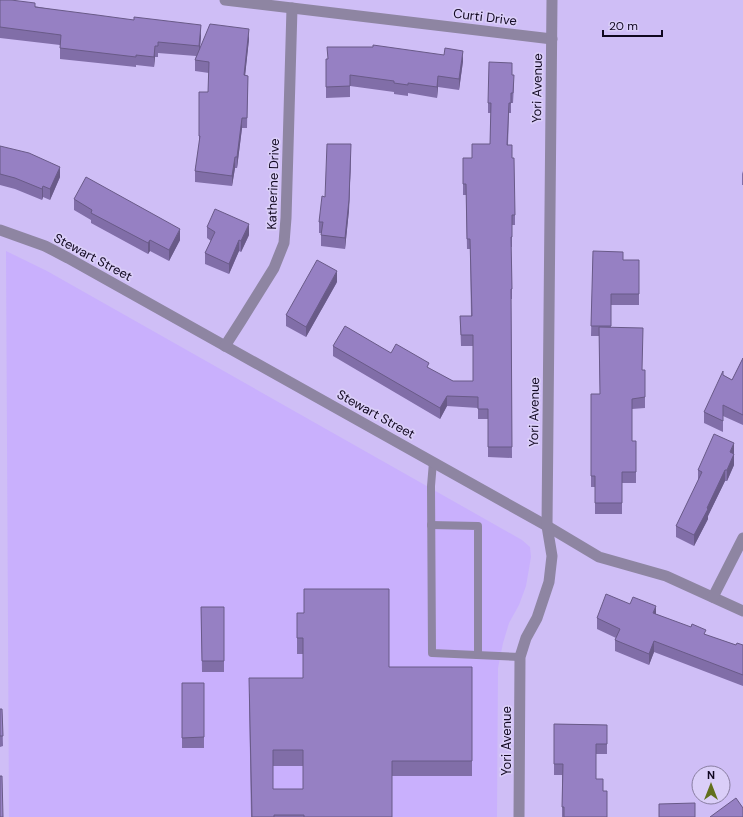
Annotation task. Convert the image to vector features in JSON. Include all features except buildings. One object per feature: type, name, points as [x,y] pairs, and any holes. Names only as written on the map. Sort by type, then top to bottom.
[{"type":"street","name":"Curti Drive","points":[[225,0],[552,39]]},
{"type":"street","name":"Yori Avenue","points":[[519,817],[520,657],[526,638],[537,618],[549,582],[552,556],[547,526],[552,0]]},
{"type":"street","name":"Katherine Drive","points":[[224,346],[274,268],[284,243],[287,210],[292,8]]},
{"type":"street","name":"Stewart Street","points":[[0,230],[45,246],[68,258],[547,526],[599,557],[666,576],[743,611]]},
{"type":"street","points":[[712,597],[743,538]]},
{"type":"lane","points":[[433,462],[431,486],[432,653],[520,657]]},
{"type":"lane","points":[[431,525],[478,526],[478,655]]},
{"type":"shaded area","points":[[6,251],[47,271],[522,540],[530,547],[531,557],[526,586],[519,605],[509,623],[498,668],[497,817],[9,817]]}]
